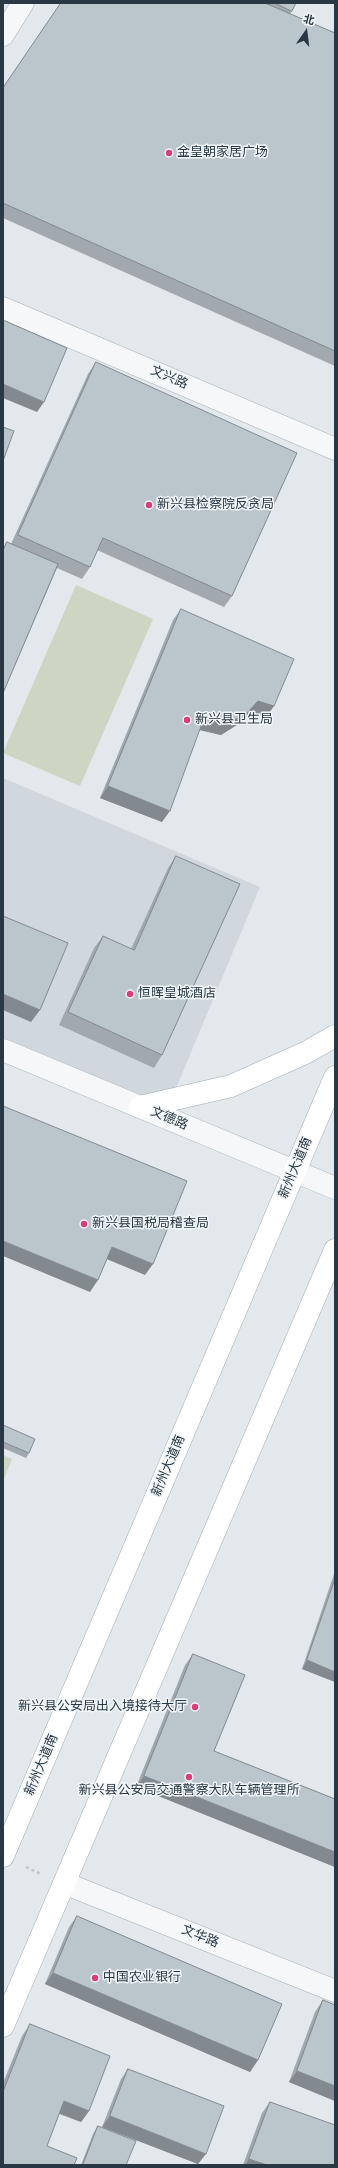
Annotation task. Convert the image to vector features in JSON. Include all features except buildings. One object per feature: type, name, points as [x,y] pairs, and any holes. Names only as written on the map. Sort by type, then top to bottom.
[{"type":"main road","points":[[140,1107],[232,1086],[305,1053],[335,1036]]},
{"type":"main road","name":"新州大道南","points":[[3,1856],[335,1076]]},
{"type":"main road","points":[[3,2026],[335,1250]]},
{"type":"street","points":[[3,35],[23,3]]},
{"type":"street","name":"文兴路","points":[[3,308],[335,449]]},
{"type":"street","name":"文德路","points":[[3,1050],[335,1188]]},
{"type":"street","name":"文华路","points":[[64,1883],[335,1991]]},
{"type":"path","points":[[23,1866],[64,1883]]},
{"type":"shaded area","points":[[3,778],[260,887],[164,1117],[3,1050]]},
{"type":"green space","points":[[76,585],[153,619],[80,786],[3,753]]},
{"type":"green space","points":[[3,1455],[12,1459],[3,1481]]},
{"type":"place","name":"金皇朝家居广场","points":[[169,153]]},
{"type":"place","name":"新兴县检察院反贪局","points":[[149,505]]},
{"type":"place","name":"新兴县卫生局","points":[[187,720]]},
{"type":"place","name":"恒晖皇城酒店","points":[[130,994]]},
{"type":"place","name":"新兴县国税局稽查局","points":[[84,1224]]},
{"type":"place","name":"新兴县公安局出入境接待大厅","points":[[195,1707]]},
{"type":"place","name":"新兴县公安局交通警察大队车辆管理所","points":[[189,1777]]},
{"type":"place","name":"中国农业银行","points":[[95,1978]]}]
